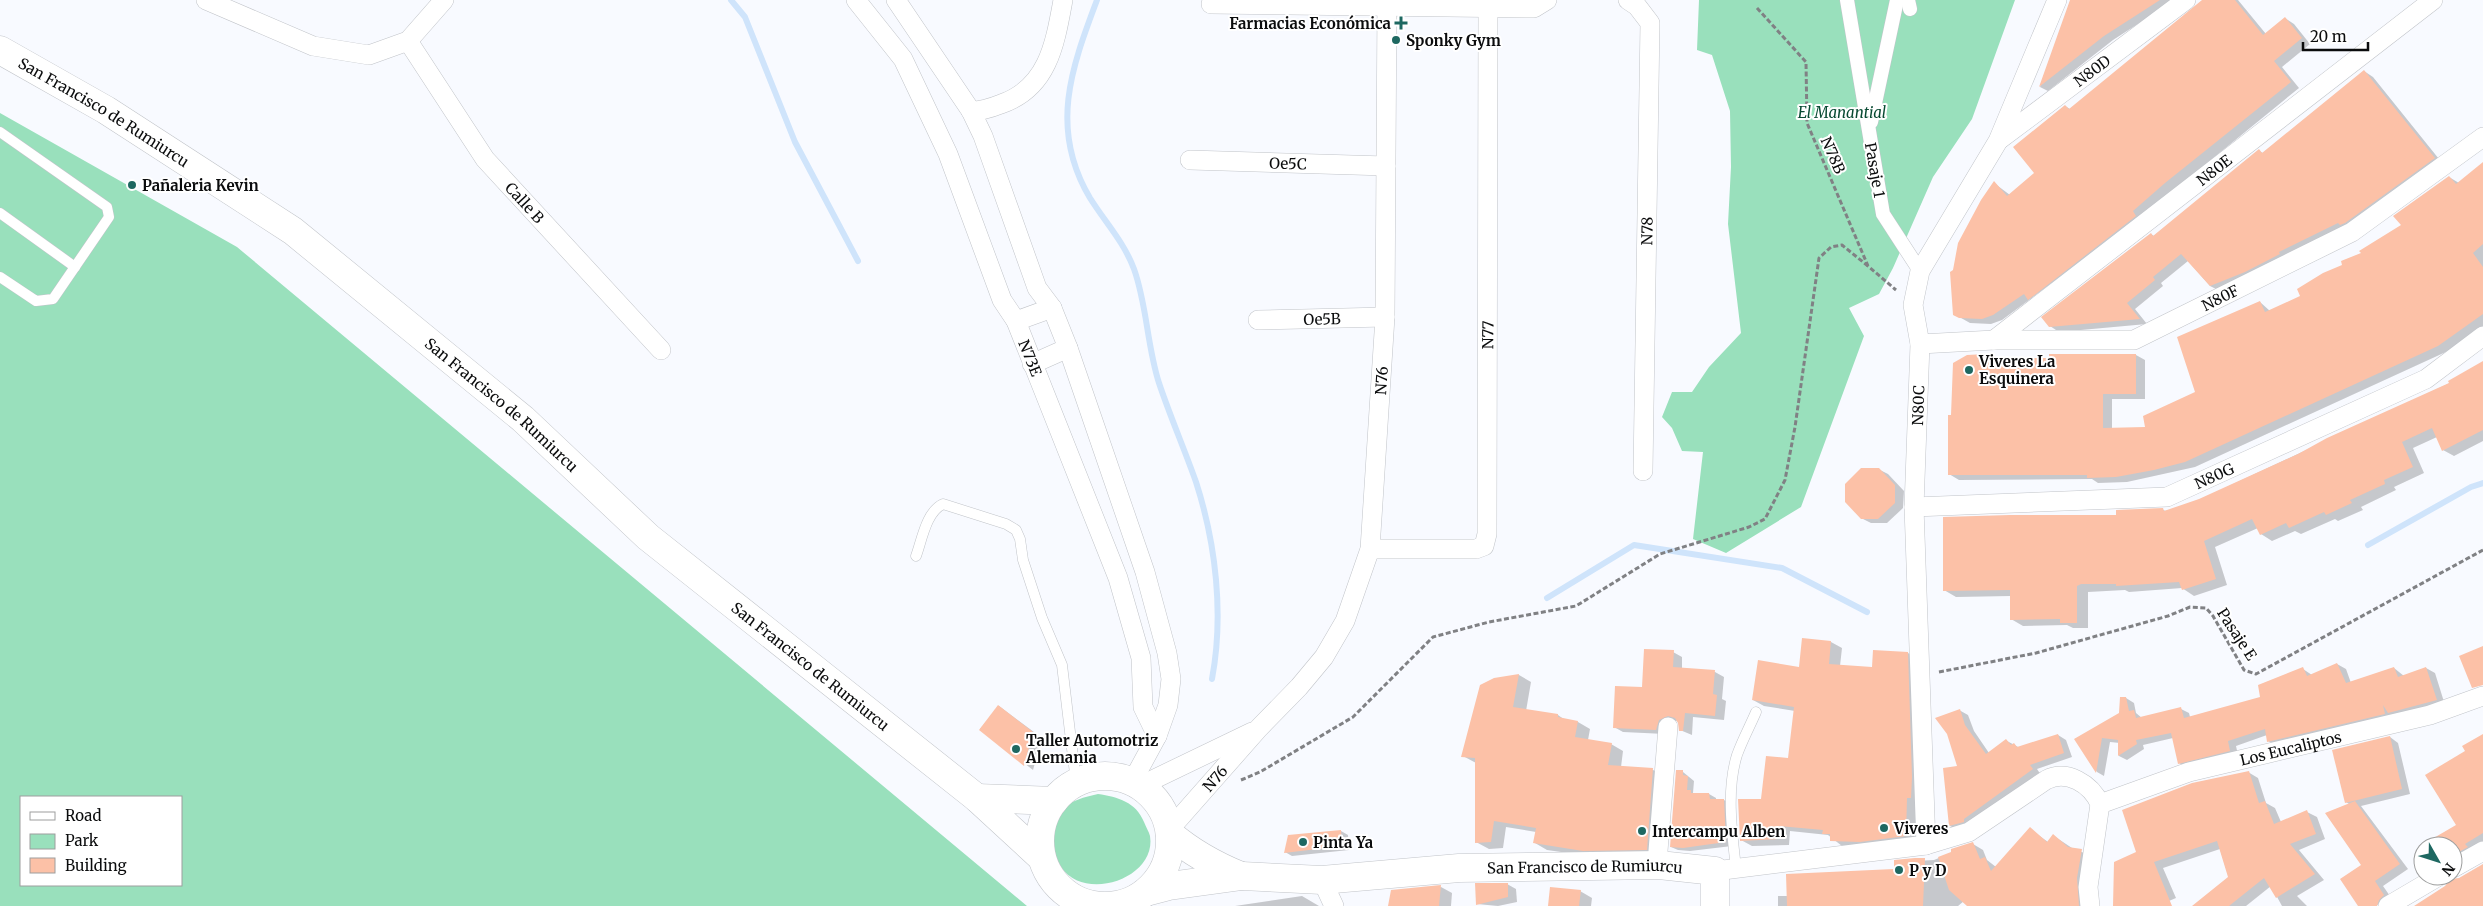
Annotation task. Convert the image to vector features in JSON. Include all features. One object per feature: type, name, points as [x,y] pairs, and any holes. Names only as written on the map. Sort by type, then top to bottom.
[{"type":"main road","name":"San Francisco de Rumiurcu","points":[[0,50],[106,110],[293,231],[523,420],[648,537],[977,798],[1041,857]]},
{"type":"main road","points":[[1104,776],[1136,784],[1159,805],[1169,832],[1168,856],[1160,876],[1146,892],[1133,900],[1108,906],[1078,901],[1060,889],[1048,874],[1041,857],[1041,827],[1054,801],[1076,782],[1104,776]]},
{"type":"main road","points":[[977,798],[1054,801]]},
{"type":"main road","name":"San Francisco de Rumiurcu","points":[[1169,832],[1188,850],[1207,862],[1242,876]]},
{"type":"main road","name":"San Francisco de Rumiurcu","points":[[1146,892],[1169,886],[1242,876],[1322,880],[1459,868],[1659,865],[1726,870]]},
{"type":"main road","points":[[1715,906],[1726,870]]},
{"type":"street","points":[[206,0],[313,46],[369,55],[408,41],[444,0]]},
{"type":"street","name":"N73E","points":[[856,0],[903,59],[948,154],[1002,300],[1016,321],[1118,578],[1140,658],[1143,707],[1157,736]]},
{"type":"street","points":[[896,0],[971,111],[983,136],[1038,288],[1052,308],[1068,348],[1145,572],[1166,653],[1170,679],[1168,706],[1136,784]]},
{"type":"street","points":[[971,111],[981,111],[1009,102],[1021,96],[1041,77],[1054,46],[1064,0]]},
{"type":"street","points":[[1210,4],[1387,3],[1488,8],[1534,8],[1547,0]]},
{"type":"street","name":"N78","points":[[1628,0],[1637,6],[1650,23],[1644,471]]},
{"type":"street","name":"Pasaje 1","points":[[1847,0],[1883,214],[1920,272]]},
{"type":"street","points":[[1869,133],[1897,0]]},
{"type":"street","name":"N80C","points":[[1926,845],[1914,507],[1920,344],[1913,305],[1920,272],[1998,141],[2056,0]]},
{"type":"street","name":"N80D","points":[[1998,141],[2186,0]]},
{"type":"street","name":"N80E","points":[[1994,340],[2433,0]]},
{"type":"street","name":"N76","points":[[1169,832],[1324,657],[1345,621],[1370,549],[1385,317],[1387,3]]},
{"type":"street","name":"N77","points":[[1370,549],[1476,549],[1484,546],[1487,534],[1488,8]]},
{"type":"street","name":"Calle B","points":[[408,41],[485,159],[661,350]]},
{"type":"street","name":"N80F","points":[[1920,344],[1994,340],[2134,340],[2352,232],[2483,137]]},
{"type":"street","name":"Oe5C","points":[[1190,160],[1386,166]]},
{"type":"street","points":[[1016,321],[1052,308]]},
{"type":"street","name":"Oe5B","points":[[1258,320],[1385,317]]},
{"type":"street","name":"N80G","points":[[1914,507],[2167,497],[2426,379],[2483,336]]},
{"type":"street","points":[[1032,364],[1068,348]]},
{"type":"street","points":[[1118,578],[1145,572]]},
{"type":"street","name":"Los Eucaliptos","points":[[2100,804],[2189,772],[2430,715],[2483,696]]},
{"type":"street","points":[[1659,865],[1658,851],[1668,727]]},
{"type":"street","name":"N76","points":[[1136,784],[1260,728]]},
{"type":"street","name":"San Francisco de Rumiurcu","points":[[1726,870],[1926,845],[1968,832],[2054,776],[2072,778],[2080,782],[2095,794],[2100,804]]},
{"type":"street","points":[[2090,906],[2088,887],[2100,804]]},
{"type":"street","points":[[2463,862],[2483,851]]},
{"type":"street","points":[[1322,880],[1334,906]]},
{"type":"street","points":[[2388,906],[2422,886]]},
{"type":"lane","points":[[0,132],[107,207],[109,217],[76,268],[53,298],[36,301],[0,277]]},
{"type":"lane","points":[[0,213],[76,268]]},
{"type":"lane","points":[[916,556],[935,508],[943,504],[1006,524],[1016,530],[1020,539],[1023,560],[1042,618],[1062,665],[1076,782]]},
{"type":"lane","points":[[1726,870],[1732,839],[1731,785],[1737,755],[1756,712]]},
{"type":"path","name":"N78B","points":[[1757,8],[1806,62],[1806,124],[1868,266],[1913,305]]},
{"type":"path","points":[[1208,787],[1227,786],[1260,772],[1353,717],[1433,637],[1488,622],[1576,606],[1660,554],[1749,527],[1765,518],[1785,480],[1795,427],[1819,258],[1831,247],[1842,246],[1868,266]]},
{"type":"path","name":"Pasaje E","points":[[1920,676],[2036,653],[2168,616],[2190,607],[2206,608],[2213,616],[2244,670],[2256,674],[2483,550]]},
{"type":"green space","name":"El Manantial","points":[[1699,0],[2015,0],[1972,119],[1933,177],[1893,268],[1879,294],[1849,308],[1864,336],[1801,507],[1726,553],[1693,539],[1703,452],[1682,451],[1672,428],[1662,417],[1672,392],[1692,392],[1709,367],[1741,333],[1728,224],[1731,167],[1730,111],[1712,55],[1697,50]]},
{"type":"green space","points":[[0,113],[237,247],[1027,906],[0,906]]},
{"type":"green space","points":[[1098,794],[1119,799],[1131,805],[1141,815],[1150,836],[1149,851],[1142,864],[1131,874],[1117,881],[1102,884],[1086,883],[1072,878],[1059,864],[1052,842],[1052,831],[1057,814],[1078,799]]},
{"type":"building","points":[[2070,0],[2160,0],[2104,36],[2039,87]]},
{"type":"building","points":[[2202,0],[2235,0],[2263,35],[2285,17],[2302,38],[2274,61],[2291,82],[2165,183],[2133,211],[2136,216],[2028,300],[2024,294],[1993,315],[1982,319],[1959,318],[1953,315],[1950,272],[1953,270],[1958,243],[1981,200],[1994,181],[2007,196],[2034,173],[2013,147],[2065,105],[2069,109]]},
{"type":"building","points":[[2364,70],[2435,158],[2345,223],[2340,225],[2338,223],[2279,252],[2280,254],[2245,272],[2210,286],[2181,254],[2153,277],[2155,280],[2127,303],[2140,319],[2049,327],[2041,317],[2151,233],[2153,236],[2259,149],[2262,153]]},
{"type":"building","points":[[2483,162],[2483,244],[2473,253],[2483,267],[2483,314],[2438,346],[2185,462],[2116,477],[2087,478],[2087,475],[1948,475],[1948,415],[1951,415],[1953,363],[1967,355],[1986,354],[1986,358],[2049,358],[2049,354],[2136,354],[2136,394],[2103,394],[2103,428],[2145,427],[2143,416],[2195,392],[2177,337],[2260,301],[2265,312],[2300,296],[2297,289],[2323,273],[2342,265],[2341,261],[2361,253],[2359,251],[2401,225],[2393,216],[2449,176],[2456,184]]},
{"type":"building","points":[[2483,361],[2483,430],[2442,451],[2432,428],[2402,442],[2413,467],[2384,480],[2385,484],[2350,500],[2352,503],[2326,515],[2324,512],[2289,528],[2286,523],[2260,535],[2252,519],[2204,541],[2216,579],[2182,590],[2179,582],[2116,586],[2116,584],[2081,584],[2077,586],[2077,623],[2060,623],[2060,619],[2010,620],[2010,590],[1943,591],[1943,517],[2116,515],[2116,510],[2163,508],[2164,511],[2199,499],[2449,383],[2448,381]]},
{"type":"building","points":[[1861,468],[1879,468],[1895,485],[1895,503],[1878,519],[1861,519],[1845,502],[1845,484]]},
{"type":"building","points":[[1802,638],[1831,641],[1829,664],[1872,667],[1873,650],[1908,652],[1912,777],[1911,798],[1907,798],[1906,836],[1860,842],[1830,841],[1830,834],[1822,834],[1823,830],[1779,826],[1779,839],[1740,841],[1738,799],[1761,799],[1766,756],[1788,758],[1794,707],[1752,700],[1758,660],[1799,667]]},
{"type":"building","points":[[2483,646],[2483,685],[2472,688],[2459,656]]},
{"type":"building","points":[[1644,649],[1674,650],[1673,667],[1715,670],[1713,694],[1717,695],[1715,716],[1685,713],[1683,731],[1679,731],[1675,718],[1668,716],[1659,720],[1656,730],[1613,728],[1615,686],[1642,687]]},
{"type":"building","points":[[2337,663],[2346,683],[2394,667],[2398,677],[2426,667],[2437,700],[2388,713],[2383,705],[2385,714],[2267,742],[2265,729],[2228,741],[2230,751],[2178,764],[2171,733],[2136,740],[2137,744],[2118,756],[2118,740],[2102,738],[2096,773],[2074,739],[2119,713],[2120,697],[2126,697],[2129,711],[2134,710],[2136,718],[2181,707],[2184,718],[2260,697],[2258,685],[2303,667],[2307,676]]},
{"type":"building","points":[[1519,674],[1513,707],[1558,714],[1558,717],[1578,721],[1575,737],[1612,743],[1608,765],[1653,768],[1647,850],[1583,851],[1533,843],[1536,828],[1494,821],[1491,842],[1475,843],[1475,758],[1461,757],[1480,685],[1494,678]]},
{"type":"building","name":"Taller Automotriz Alemania","points":[[998,705],[1033,732],[1024,766],[979,730]]},
{"type":"building","points":[[1960,709],[1965,725],[1986,754],[2006,739],[2011,745],[2014,743],[2017,747],[2058,734],[2064,753],[2030,765],[2033,769],[1964,819],[1964,822],[1949,826],[1943,768],[1957,766],[1947,734],[1935,718]]},
{"type":"building","points":[[2483,734],[2483,833],[2465,844],[2468,847],[2463,850],[2463,836],[2437,836],[2456,825],[2425,775],[2465,751],[2462,746]]},
{"type":"building","points":[[2390,736],[2402,789],[2345,803],[2332,750]]},
{"type":"building","points":[[1676,770],[1683,770],[1683,775],[1688,776],[1687,790],[1691,790],[1691,793],[1709,793],[1710,799],[1724,799],[1726,842],[1683,848],[1670,847]]},
{"type":"building","points":[[2249,771],[2259,803],[2265,801],[2274,824],[2307,810],[2316,834],[2290,844],[2315,874],[2276,898],[2264,878],[2229,906],[2192,906],[2228,877],[2217,841],[2154,862],[2172,906],[2113,906],[2114,862],[2136,852],[2122,810],[2192,783]]},
{"type":"building","points":[[2355,801],[2400,864],[2375,881],[2384,895],[2379,900],[2377,906],[2358,906],[2340,879],[2361,865],[2325,813]]},
{"type":"building","points":[[2030,827],[2047,842],[2053,834],[2068,847],[2082,849],[2077,878],[2079,906],[1967,906],[1949,890],[1938,857],[1951,852],[1951,849],[1973,842],[1980,859],[1985,857],[1991,871]]},
{"type":"building","points":[[1341,830],[1342,846],[1284,853],[1288,835]]},
{"type":"building","points":[[1925,858],[1923,906],[1787,906],[1786,874],[1894,869],[1894,860]]},
{"type":"building","points":[[2483,864],[2483,906],[2414,906],[2445,886],[2463,886],[2463,876]]},
{"type":"building","points":[[1475,883],[1508,883],[1508,897],[1476,905]]},
{"type":"building","points":[[1441,885],[1439,906],[1388,906],[1391,890]]},
{"type":"building","points":[[1550,887],[1581,890],[1579,906],[1548,906]]},
{"type":"waterway","points":[[731,0],[745,17],[795,142],[858,261]]},
{"type":"waterway","points":[[1097,0],[1079,50],[1068,99],[1067,123],[1070,148],[1077,173],[1090,198],[1120,241],[1134,269],[1142,297],[1159,383],[1203,506],[1209,530],[1216,580],[1216,655],[1212,679]]},
{"type":"waterway","points":[[2368,545],[2471,487],[2483,483]]},
{"type":"waterway","points":[[1547,598],[1634,545],[1782,568],[1867,612]]},
{"type":"place","name":"Farmacias Económica","points":[[1401,23]]},
{"type":"place","name":"Sponky Gym","points":[[1396,40]]},
{"type":"place","name":"Pañaleria Kevin","points":[[132,185]]},
{"type":"place","name":"Viveres La Esquinera","points":[[1969,370]]},
{"type":"place","name":"Taller Automotriz Alemania","points":[[1016,749]]},
{"type":"place","name":"Viveres","points":[[1884,828]]},
{"type":"place","name":"Intercampu Alben","points":[[1642,831]]},
{"type":"place","name":"Pinta Ya","points":[[1303,842]]},
{"type":"place","name":"P y D","points":[[1899,870]]}]
